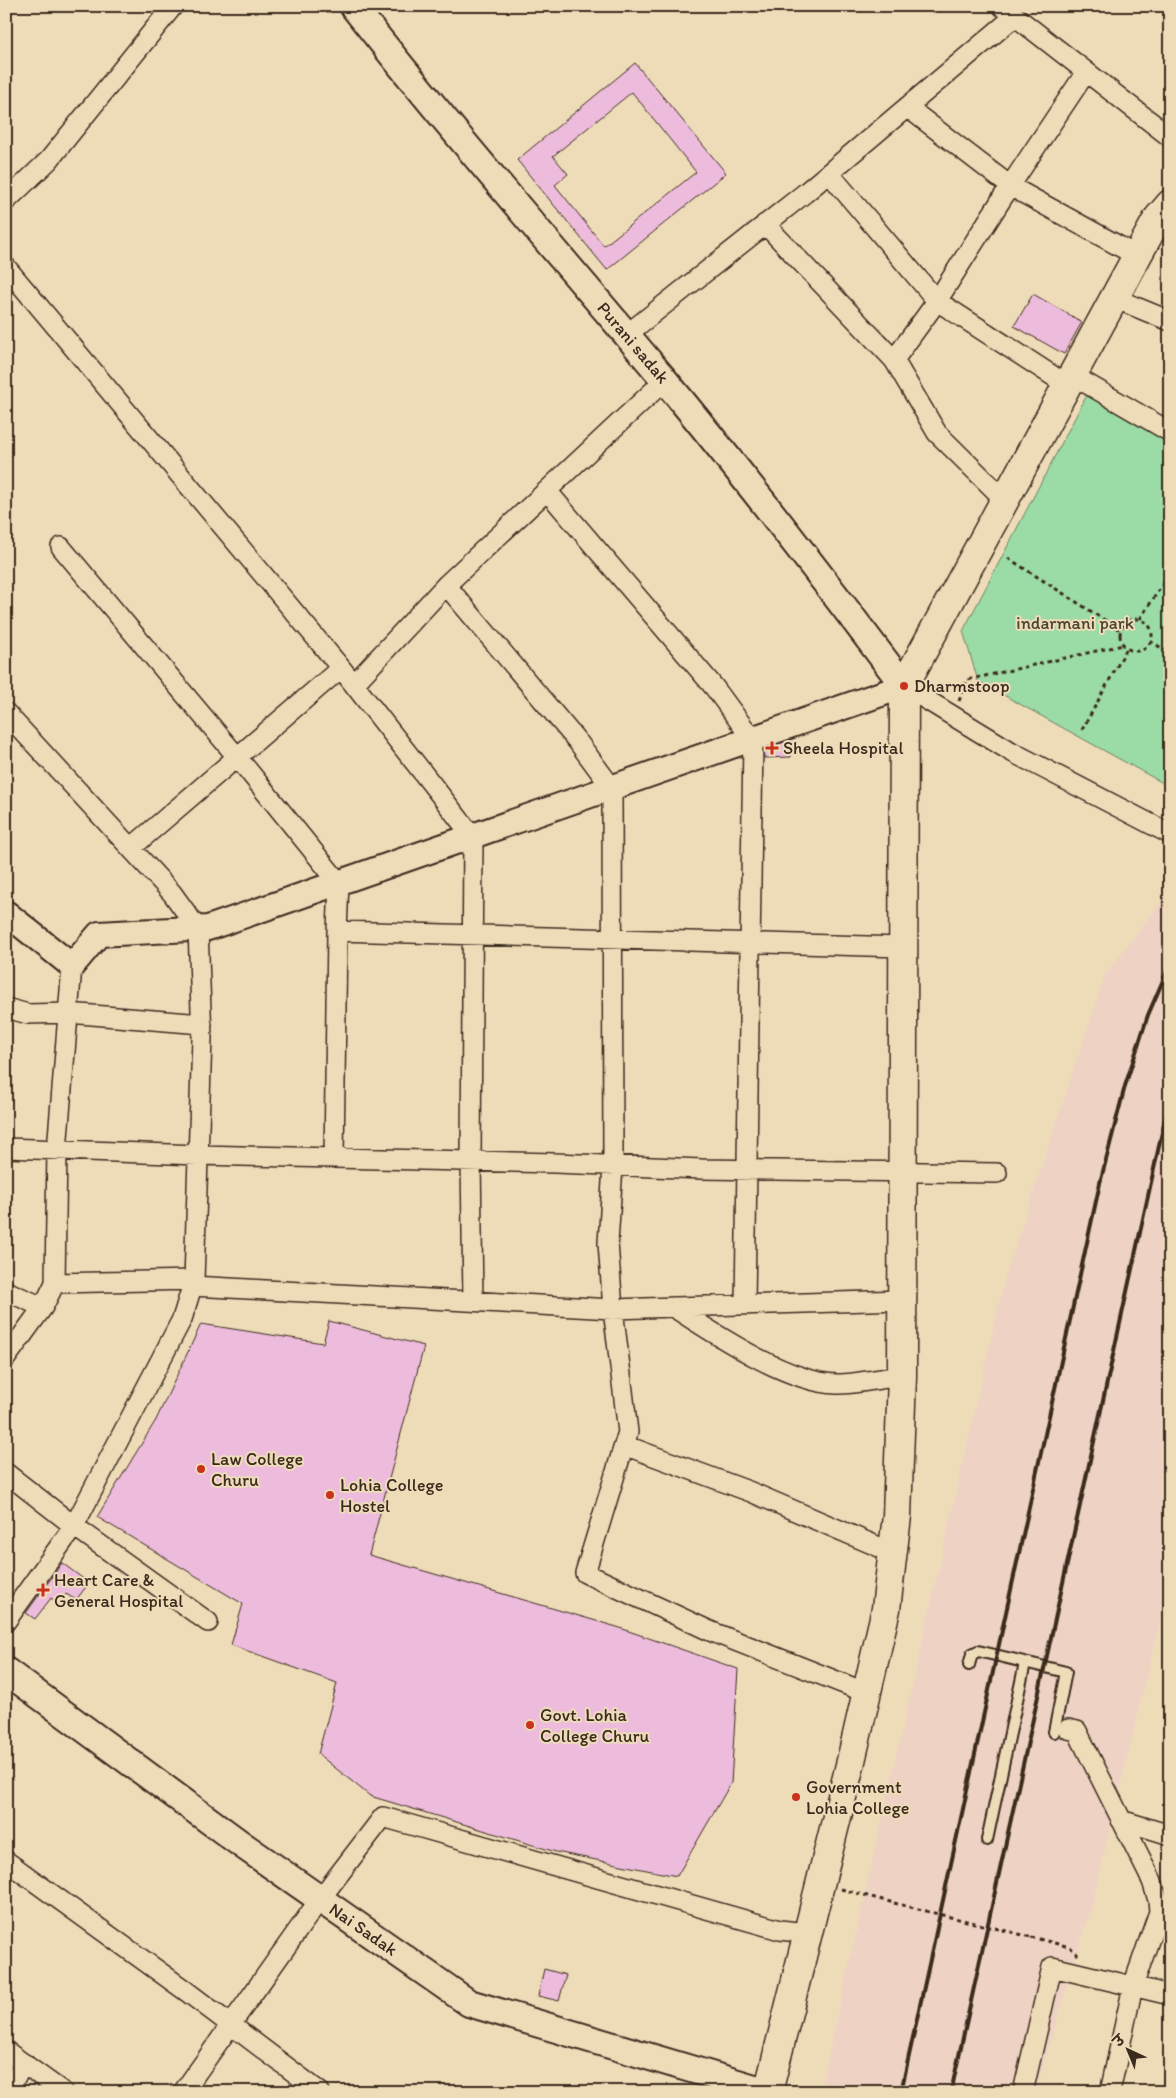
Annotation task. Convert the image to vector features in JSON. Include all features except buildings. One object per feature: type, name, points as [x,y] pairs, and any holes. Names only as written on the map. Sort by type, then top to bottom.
[{"type":"highway","points":[[768,2092],[886,1609],[897,1516],[902,1376],[904,686],[1137,256],[1158,218],[1170,204]]},
{"type":"main road","name":"Purani sadak","points":[[353,6],[400,65],[665,380],[842,603],[904,686]]},
{"type":"main road","name":"Nai Sadak","points":[[6,1671],[241,1844],[470,2003],[768,2092]]},
{"type":"street","points":[[6,201],[49,160],[173,6]]},
{"type":"street","points":[[626,335],[829,173],[907,108],[1008,10],[1170,137]]},
{"type":"street","points":[[894,360],[937,301],[1010,186],[1086,72]]},
{"type":"street","points":[[907,108],[1010,186],[1137,256]]},
{"type":"street","points":[[829,173],[937,301],[1070,380],[1170,432]]},
{"type":"street","points":[[765,224],[894,360],[937,433],[1005,500]]},
{"type":"street","points":[[6,267],[341,668],[473,836],[471,1161],[473,1301]]},
{"type":"street","points":[[1114,298],[1170,321]]},
{"type":"street","points":[[354,684],[446,585],[548,492],[665,380]]},
{"type":"street","points":[[548,492],[714,687],[753,740],[745,1305]]},
{"type":"street","points":[[61,547],[238,758],[339,883],[336,931],[334,1158]]},
{"type":"street","points":[[446,585],[578,742],[612,788],[613,1166],[608,1243],[613,1309],[628,1432],[585,1573],[710,1631],[867,1693]]},
{"type":"street","points":[[131,848],[341,668]]},
{"type":"street","points":[[6,1358],[43,1308],[55,1283],[57,1150],[72,966],[99,934],[208,928],[904,686],[1012,752],[1170,834]]},
{"type":"street","points":[[6,713],[172,893],[198,929],[202,1024],[193,1283],[182,1319],[74,1526],[6,1621]]},
{"type":"street","points":[[6,913],[72,966]]},
{"type":"street","points":[[336,931],[902,947]]},
{"type":"street","points":[[6,1008],[28,1014],[68,1013],[202,1024]]},
{"type":"street","points":[[6,1148],[746,1170],[997,1173]]},
{"type":"street","points":[[55,1283],[193,1283],[613,1309],[902,1300]]},
{"type":"street","points":[[6,1291],[43,1308]]},
{"type":"street","points":[[673,1307],[720,1337],[793,1375],[836,1384],[902,1376]]},
{"type":"street","points":[[624,1445],[750,1492],[893,1553]]},
{"type":"street","points":[[6,1473],[74,1526],[208,1622]]},
{"type":"street","points":[[1061,1730],[1077,1731],[1152,1881],[1158,1900],[1159,1912],[1133,1986],[1110,2092]]},
{"type":"street","points":[[183,2092],[320,1899],[383,1817],[780,1930],[807,1933]]},
{"type":"street","points":[[1122,1820],[1170,1835]]},
{"type":"street","points":[[6,1860],[320,2092]]},
{"type":"street","points":[[1023,2092],[1052,1967],[1170,1995]]},
{"type":"street","points":[[6,2051],[63,2092]]},
{"type":"street","points":[[6,2090],[24,2064]]},
{"type":"lane","points":[[969,1665],[972,1654],[978,1651],[1066,1672],[1061,1730]]},
{"type":"lane","points":[[987,1840],[1025,1663]]},
{"type":"path","points":[[1008,558],[1120,630],[1123,645],[1127,648],[1132,650],[1143,649],[1150,641],[1151,630],[1140,619],[1126,622],[1120,630]]},
{"type":"path","points":[[1140,619],[1170,573]]},
{"type":"path","points":[[1150,641],[1170,653]]},
{"type":"path","points":[[952,715],[968,680],[1123,645]]},
{"type":"path","points":[[1082,730],[1127,648]]},
{"type":"path","points":[[820,1884],[1070,1947]]},
{"type":"shaded area","points":[[1170,890],[1170,1580],[1091,1908],[1035,2092],[820,2092],[1004,1281],[1105,975]]},
{"type":"green space","name":"indarmani park","points":[[1088,393],[1170,439],[1170,787],[978,681],[963,631]]},
{"type":"railway","points":[[901,2092],[1100,1183],[1125,1086],[1148,1015],[1170,964]]},
{"type":"railway","points":[[951,2092],[1170,1096]]},
{"type":"place","name":"Dharmstoop","points":[[904,686]]},
{"type":"place","name":"Sheela Hospital","points":[[772,748]]},
{"type":"place","name":"Law College Churu","points":[[201,1469]]},
{"type":"place","name":"Lohia College Hostel","points":[[330,1495]]},
{"type":"place","name":"Heart Care & General Hospital","points":[[43,1590]]},
{"type":"place","name":"Govt. Lohia College Churu","points":[[530,1725]]},
{"type":"place","name":"Government Lohia College","points":[[796,1797]]}]
